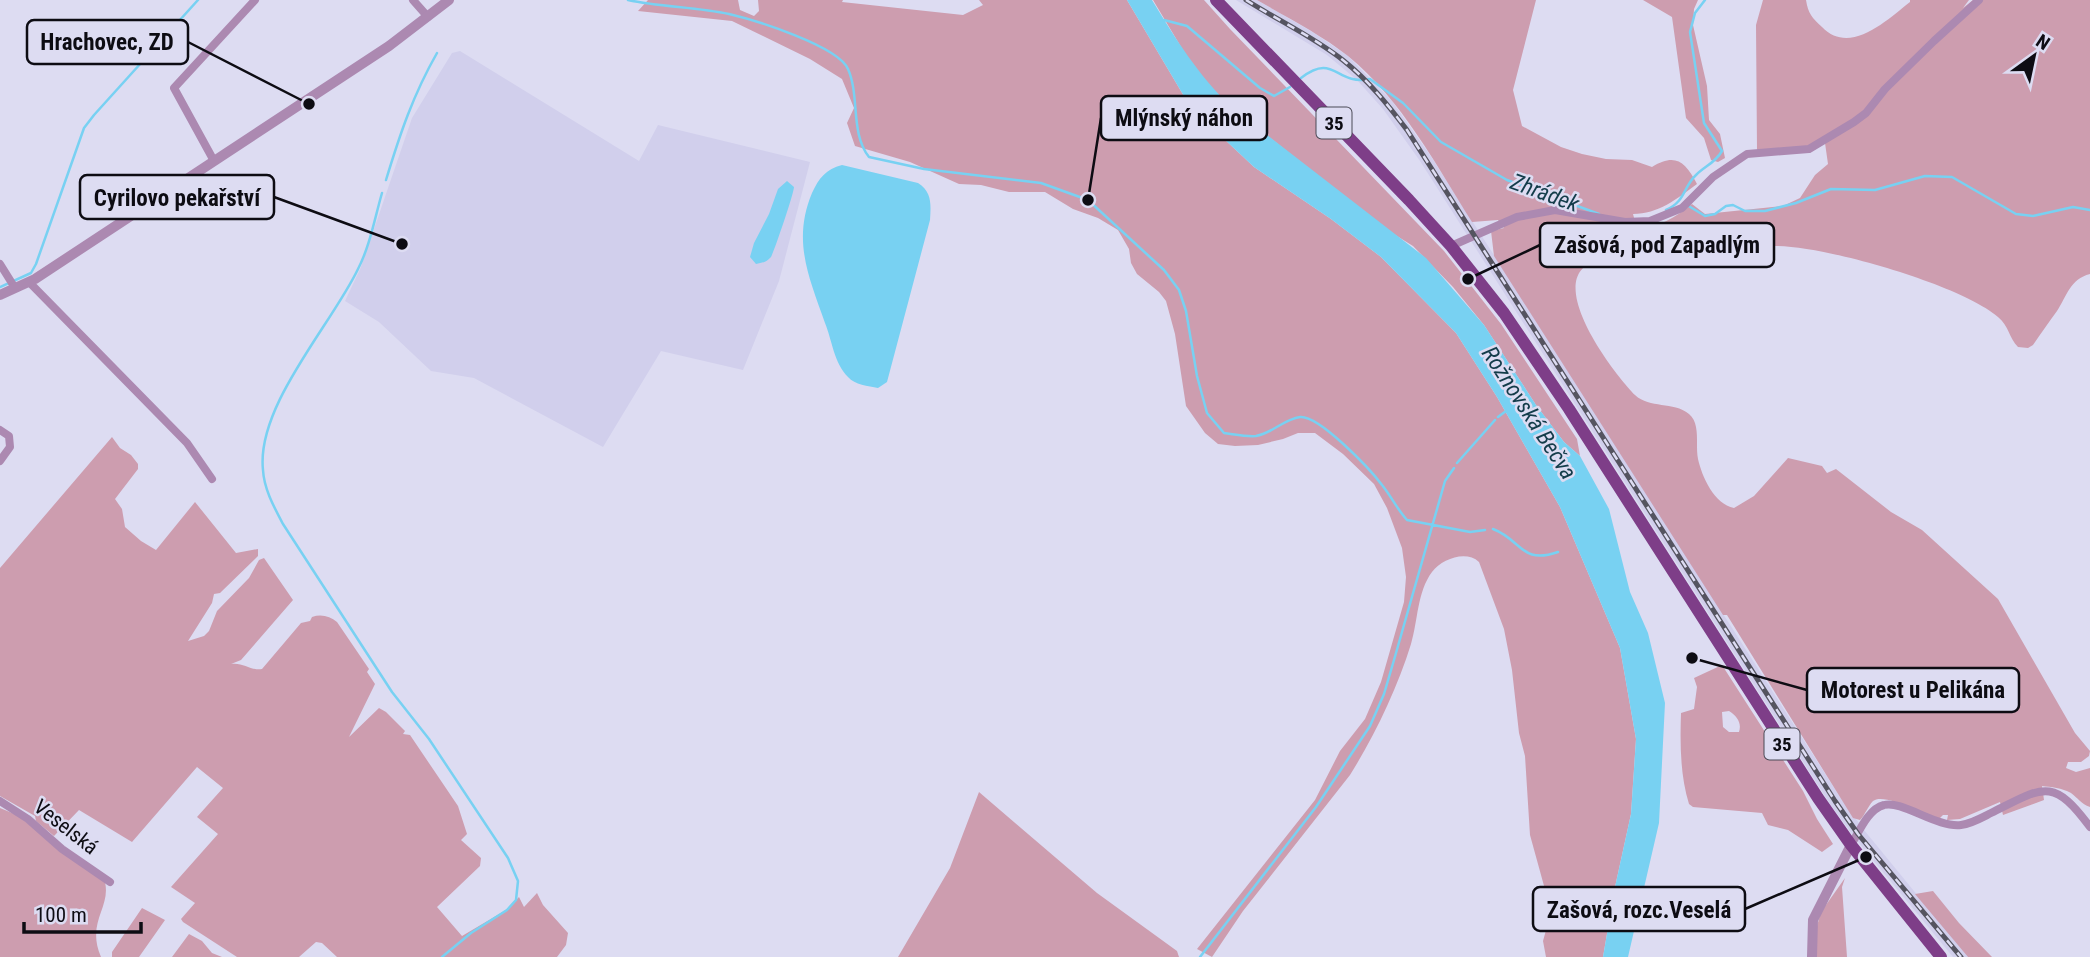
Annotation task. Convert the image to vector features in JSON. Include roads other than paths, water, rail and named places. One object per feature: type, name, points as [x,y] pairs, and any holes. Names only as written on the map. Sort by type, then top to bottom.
[{"type":"main road","name":"35","points":[[1216,0],[1451,246],[1504,313],[1541,366],[1790,756],[1850,845],[1941,957]]},
{"type":"street","points":[[214,162],[174,88],[255,0]]},
{"type":"street","points":[[413,0],[428,17]]},
{"type":"street","points":[[9,280],[29,282],[389,46],[449,0]]},
{"type":"street","points":[[1451,246],[1517,217],[1555,210],[1625,222],[1650,221],[1682,208],[1713,177],[1747,154],[1809,149],[1866,113],[1885,89],[1979,0]]},
{"type":"street","points":[[0,264],[9,280]]},
{"type":"street","points":[[0,295],[9,280]]},
{"type":"street","points":[[29,282],[187,443],[212,479]]},
{"type":"street","points":[[0,430],[9,436],[10,447],[0,461]]},
{"type":"street","points":[[1812,957],[1813,920],[1850,845],[1871,813],[1881,805],[1893,803],[1928,819],[1961,825],[2031,793],[2047,789],[2064,798],[2090,827]]},
{"type":"street","name":"Veselská","points":[[0,801],[28,819],[62,849],[110,882]]},
{"type":"water","name":"Rožnovská Bečva","points":[[1127,0],[1152,0],[1188,56],[1231,107],[1426,258],[1484,325],[1536,405],[1564,442],[1580,456],[1609,509],[1630,592],[1648,633],[1665,703],[1659,823],[1628,957],[1603,957],[1631,814],[1636,739],[1620,648],[1560,507],[1497,397],[1456,333],[1381,257],[1254,167],[1191,108]]},
{"type":"water","points":[[842,165],[918,183],[926,190],[930,199],[930,220],[887,382],[878,388],[854,382],[839,365],[805,259],[803,227],[812,193],[824,175]]},
{"type":"water","points":[[787,181],[794,187],[776,245],[769,259],[756,264],[750,257],[754,243],[778,189]]},
{"type":"waterway","points":[[0,287],[31,273],[36,264],[84,128],[198,0]]},
{"type":"waterway","points":[[628,0],[729,14],[794,35],[829,52],[848,69],[854,91],[859,137],[869,157],[924,169],[1041,183],[1088,200],[1164,270],[1179,290],[1186,311],[1197,376],[1207,413],[1224,433],[1256,436],[1294,418],[1308,419],[1331,433],[1367,467],[1407,520],[1470,532],[1485,530]]},
{"type":"waterway","name":"Zhrádek","points":[[1666,210],[1681,198],[1692,180],[1722,151],[1704,123],[1690,32],[1695,13],[1705,0]]},
{"type":"waterway","name":"Zhrádek","points":[[1164,20],[1187,26],[1260,88],[1274,96],[1290,87]]},
{"type":"waterway","points":[[386,180],[408,115],[437,53]]},
{"type":"waterway","name":"Zhrádek","points":[[1301,78],[1321,68],[1349,78],[1370,79],[1403,103],[1441,142],[1507,180],[1599,214]]},
{"type":"waterway","points":[[1687,205],[1705,216],[1733,205],[1745,211],[1765,211],[1796,203],[1831,189],[1875,190],[1925,176],[1952,177],[2016,214],[2033,216],[2073,207],[2090,210]]},
{"type":"waterway","points":[[382,193],[358,269],[298,366],[271,419],[264,445],[263,470],[267,491],[283,524],[392,692],[429,739],[508,858],[518,881],[516,900],[507,910],[471,933],[442,957]]},
{"type":"waterway","name":"Rožnovská Bečva","points":[[1498,417],[1506,411]]},
{"type":"waterway","points":[[1457,463],[1495,420]]},
{"type":"waterway","points":[[1200,957],[1316,807],[1370,726],[1384,694],[1445,481],[1454,468]]},
{"type":"waterway","points":[[1493,529],[1529,553],[1546,555],[1558,552]]},
{"type":"railway","points":[[1246,0],[1333,52],[1370,85],[1407,130],[1835,801],[1858,834],[1961,957]]},
{"type":"place","name":"Hrachovec, ZD","points":[[309,104]]},
{"type":"place","name":"Mlýnský náhon","points":[[1088,200]]},
{"type":"place","name":"Cyrilovo pekařství","points":[[402,244]]},
{"type":"place","name":"Zašová, pod Zapadlým","points":[[1468,279]]},
{"type":"place","name":"Motorest u Pelikána","points":[[1692,658]]},
{"type":"place","name":"Zašová, rozc.Veselá","points":[[1866,857]]}]
